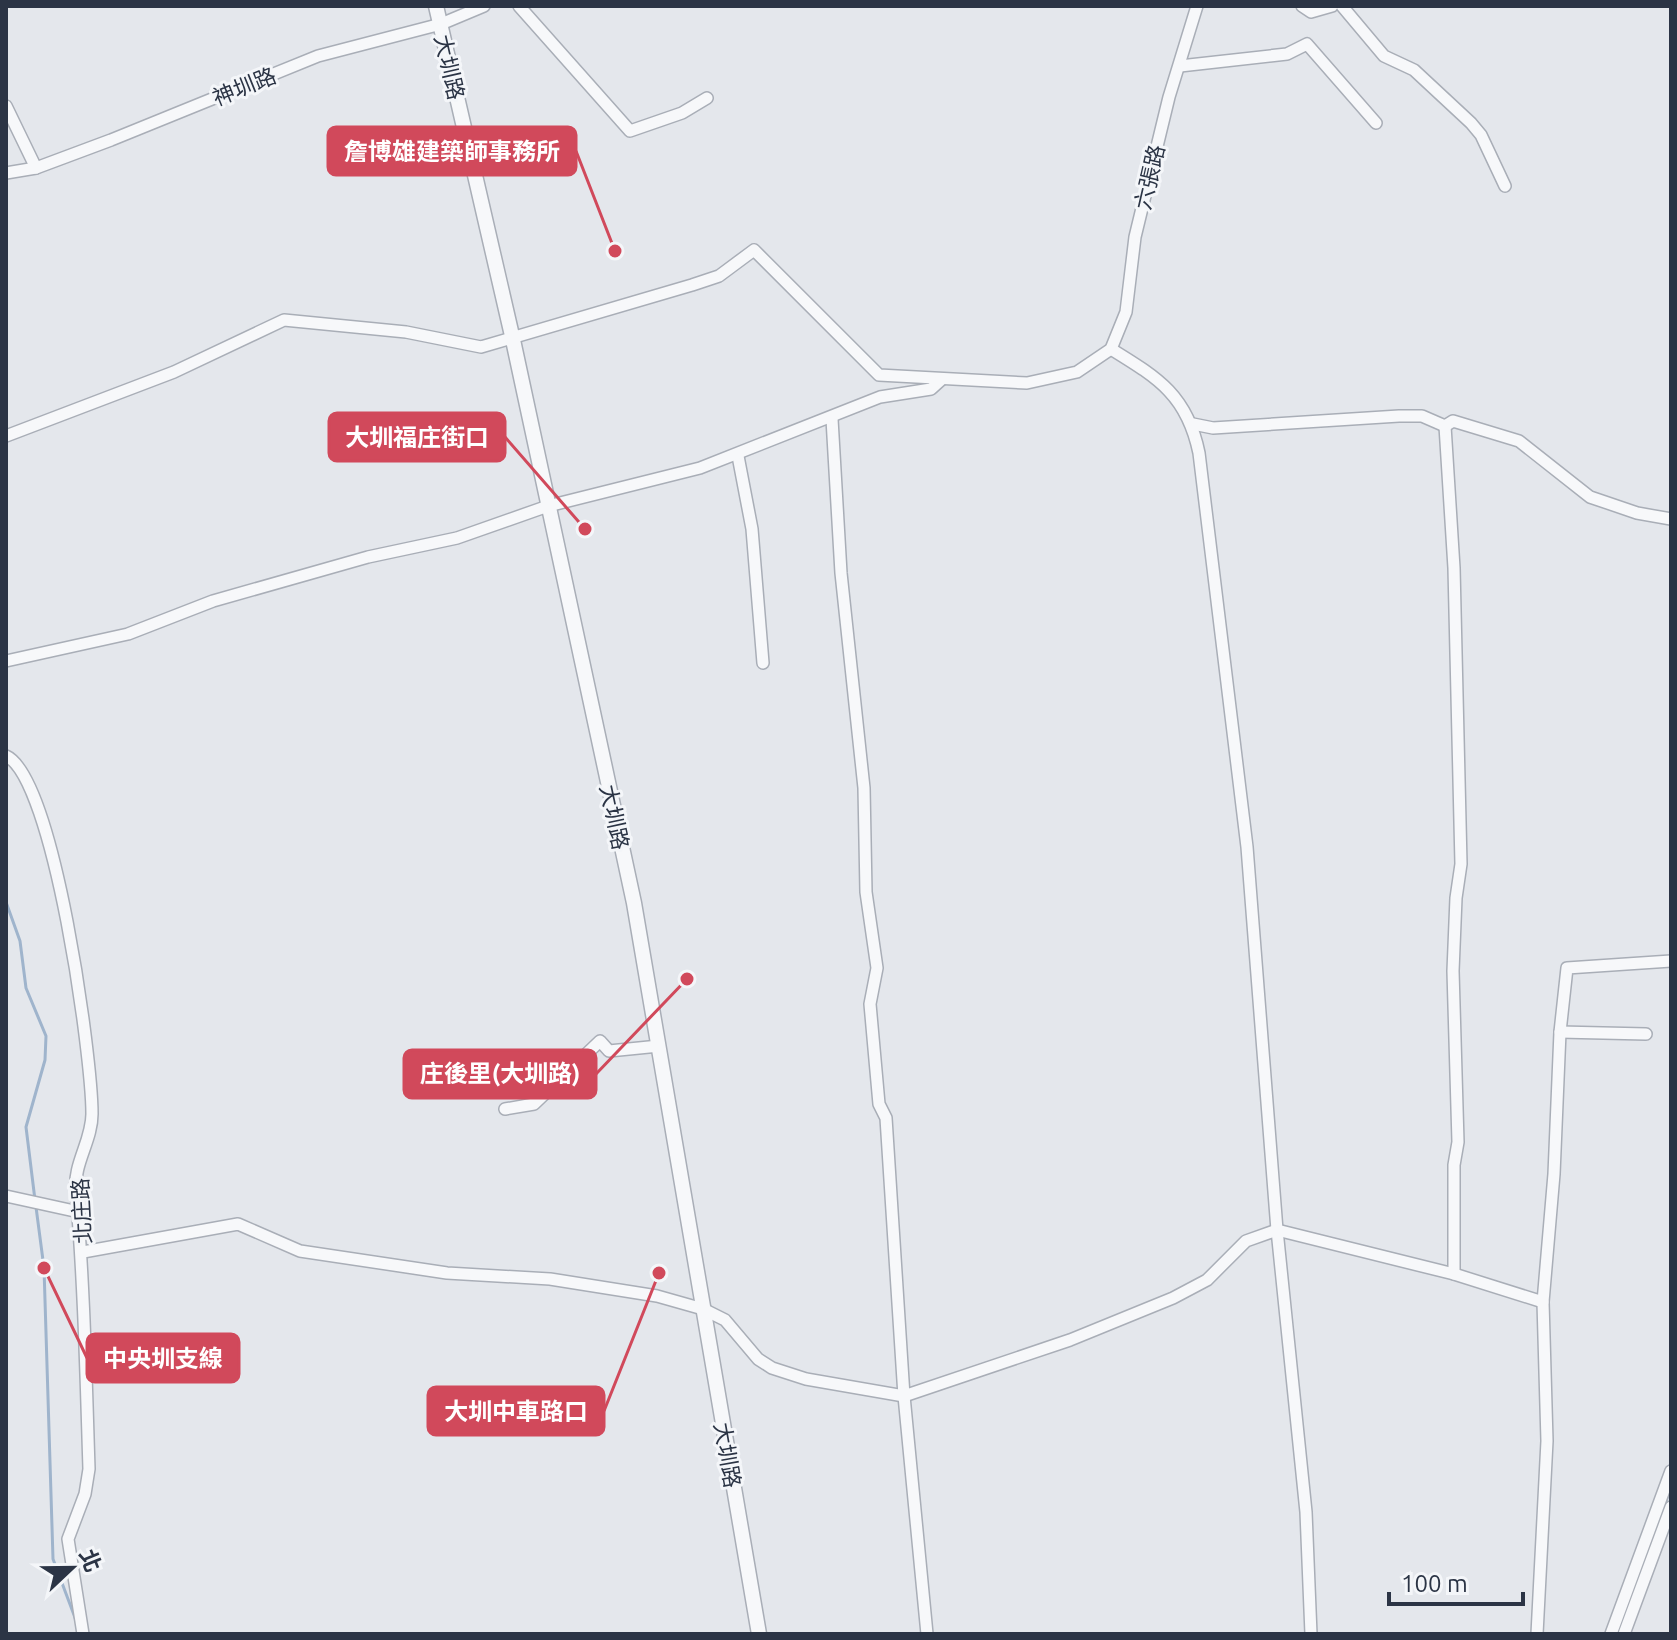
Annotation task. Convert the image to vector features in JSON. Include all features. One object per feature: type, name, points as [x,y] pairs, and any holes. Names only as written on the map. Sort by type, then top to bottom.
[{"type":"street","name":"大圳路","points":[[436,6],[513,340],[634,903],[759,1634]]},
{"type":"street","name":"神圳路","points":[[6,173],[36,168],[318,56],[441,24],[484,6]]},
{"type":"street","points":[[519,6],[630,131],[682,113],[707,98]]},
{"type":"street","name":"六張路","points":[[1111,349],[1126,312],[1135,237],[1197,6]]},
{"type":"street","points":[[1302,6],[1311,12],[1332,6]]},
{"type":"street","points":[[1342,6],[1384,56],[1414,70],[1471,123],[1481,135],[1505,186]]},
{"type":"street","points":[[1180,66],[1287,54],[1307,44],[1376,123]]},
{"type":"street","points":[[6,106],[36,168]]},
{"type":"street","points":[[6,436],[174,372],[284,320],[406,332],[481,347],[513,340],[719,276],[754,250],[879,375],[1027,383],[1055,380],[1077,372],[1111,349],[1160,379],[1193,424],[1247,847],[1277,1230],[1306,1512],[1311,1634]]},
{"type":"street","points":[[6,661],[128,634],[213,601],[368,557],[457,538],[548,506],[647,483],[738,456],[880,397],[931,389],[941,380]]},
{"type":"street","points":[[1193,424],[1213,428],[1422,416],[1445,426]]},
{"type":"street","points":[[832,419],[841,573],[864,788],[866,892],[877,968],[870,1004],[879,1104],[886,1118],[904,1396],[927,1634]]},
{"type":"street","points":[[1445,426],[1453,421],[1519,441],[1590,497],[1637,513],[1671,519]]},
{"type":"street","points":[[1445,426],[1454,568],[1461,864],[1456,898],[1453,971],[1458,1142],[1454,1165],[1454,1274]]},
{"type":"street","points":[[738,456],[752,529],[763,663]]},
{"type":"street","name":"北庄路","points":[[6,756],[23,770],[64,897],[91,1074],[93,1119],[77,1173],[83,1252],[89,1469],[85,1494],[68,1539],[83,1634]]},
{"type":"street","points":[[1537,1634],[1547,1441],[1543,1302],[1546,1295],[1560,1032],[1567,968],[1671,961]]},
{"type":"street","points":[[1560,1032],[1646,1034]]},
{"type":"street","points":[[505,1109],[534,1104],[600,1041],[609,1051],[659,1046]]},
{"type":"street","points":[[6,1196],[79,1212]]},
{"type":"street","points":[[83,1252],[238,1224],[300,1251],[447,1273],[550,1279],[657,1296],[703,1309],[731,1324],[758,1359],[772,1368],[806,1379],[904,1396],[1070,1340],[1173,1298],[1207,1280],[1246,1241],[1277,1230],[1454,1274],[1543,1302]]},
{"type":"street","points":[[1611,1634],[1671,1471]]},
{"type":"street","points":[[1624,1634],[1671,1507]]},
{"type":"waterway","points":[[6,902],[20,941],[26,988],[46,1036],[45,1060],[26,1127],[35,1200]]},
{"type":"waterway","points":[[36,1207],[44,1268],[53,1559],[77,1623]]},
{"type":"waterway","points":[[1644,1563],[1671,1487]]},
{"type":"waterway","points":[[1617,1634],[1629,1604]]},
{"type":"place","name":"詹博雄建築師事務所","points":[[615,251]]},
{"type":"place","name":"大圳福庄街口","points":[[585,529]]},
{"type":"place","name":"庄後里(大圳路)","points":[[687,979]]},
{"type":"place","name":"中央圳支線","points":[[44,1268]]},
{"type":"place","name":"大圳中車路口","points":[[659,1273]]}]
